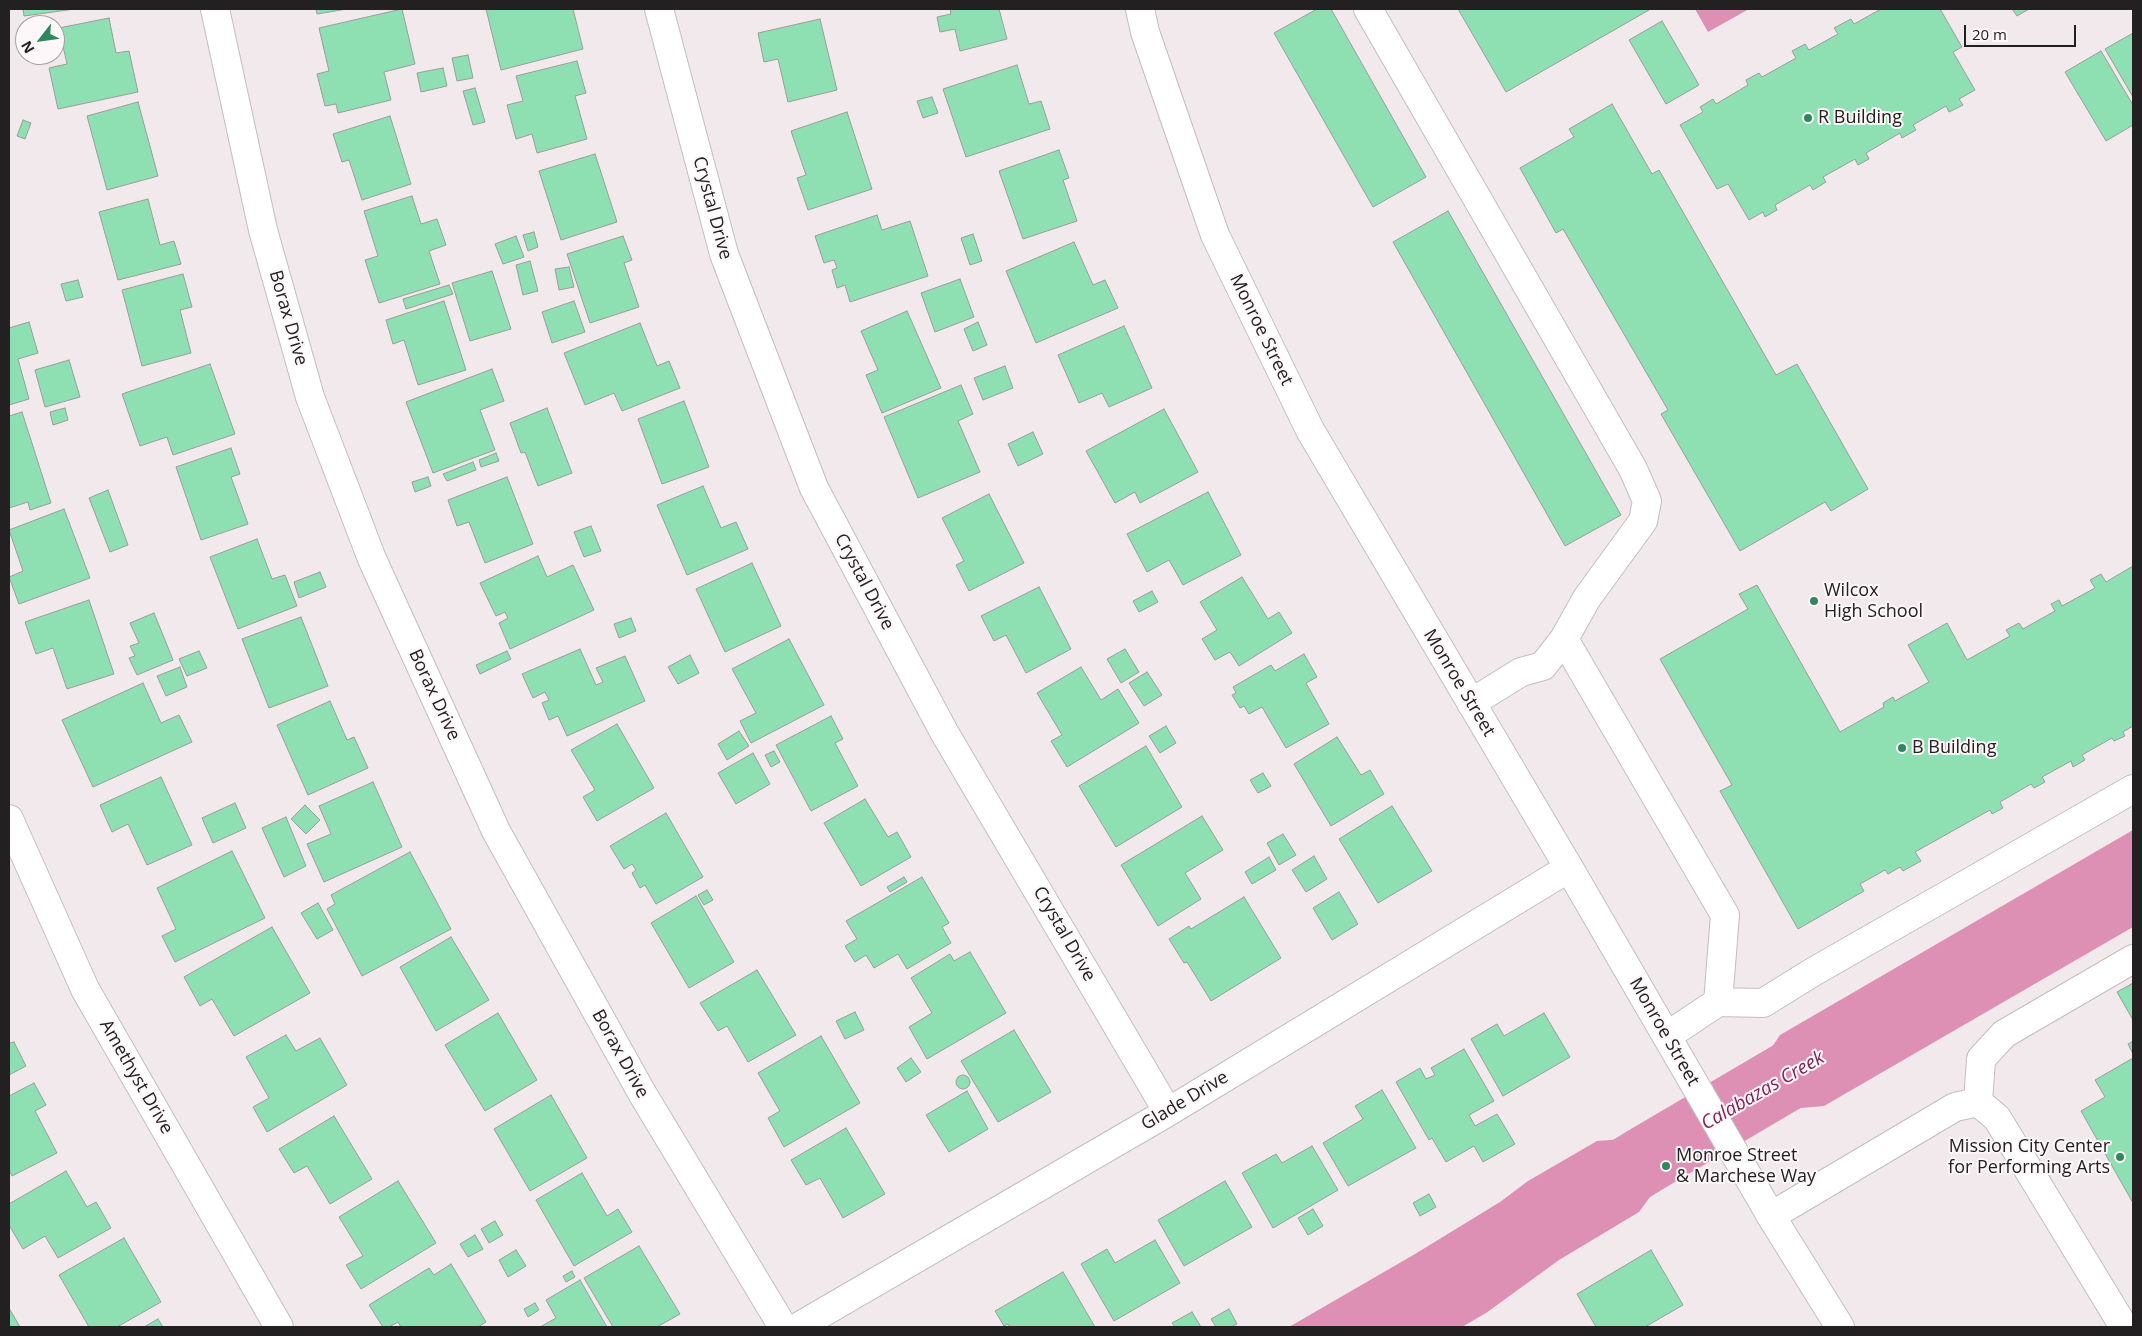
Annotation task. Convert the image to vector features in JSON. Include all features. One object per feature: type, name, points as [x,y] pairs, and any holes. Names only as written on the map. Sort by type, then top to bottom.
[{"type":"street","name":"Borax Drive","points":[[215,9],[263,230],[302,369],[310,397],[372,559],[496,831],[642,1093],[782,1327]]},
{"type":"street","name":"Crystal Drive","points":[[659,9],[724,254],[814,488],[944,732],[1168,1112]]},
{"type":"street","name":"Monroe Street","points":[[1140,9],[1145,32],[1216,235],[1310,430],[1569,868],[1771,1216],[1840,1327]]},
{"type":"street","points":[[1368,9],[1633,469],[1647,501],[1643,521],[1587,598],[1564,639],[1543,666],[1521,672],[1471,703]]},
{"type":"street","points":[[1564,639],[1725,915],[1718,1002]]},
{"type":"street","points":[[1667,1036],[1718,1002],[1763,1003],[1813,972],[2133,789]]},
{"type":"street","name":"Amethyst Drive","points":[[9,820],[85,988],[279,1327]]},
{"type":"street","name":"Glade Drive","points":[[798,1327],[1168,1112],[1569,868]]},
{"type":"street","points":[[1978,1102],[1981,1059],[2004,1034],[2133,959]]},
{"type":"street","points":[[1771,1216],[1955,1107],[1978,1102]]},
{"type":"street","points":[[1978,1102],[1997,1118],[2124,1327]]},
{"type":"shaded area","points":[[1695,9],[1749,9],[1708,32]]},
{"type":"shaded area","points":[[2133,830],[2133,927],[1824,1106],[1790,1109],[1762,1062],[1780,1035]]},
{"type":"shaded area","points":[[1635,1138],[1661,1182],[1639,1212],[1559,1260],[1486,1313],[1462,1327],[1289,1327],[1415,1254],[1500,1202],[1528,1181],[1597,1141]]},
{"type":"pier","points":[[1634,1135],[1637,1136],[1663,1181],[1661,1182]]},
{"type":"building","points":[[23,9],[75,9],[31,15],[24,15]]},
{"type":"building","points":[[316,9],[347,9],[317,14]]},
{"type":"building","points":[[402,9],[415,64],[384,72],[391,100],[338,113],[336,104],[325,106],[317,74],[329,71],[319,28]]},
{"type":"building","points":[[486,9],[573,9],[583,49],[501,70]]},
{"type":"building","points":[[950,9],[999,9],[1007,39],[960,51],[955,29],[940,32],[937,17],[951,14]]},
{"type":"building","points":[[1317,9],[1331,9],[1426,177],[1373,207],[1274,33]]},
{"type":"building","points":[[1458,9],[1648,9],[1649,10],[1506,92]]},
{"type":"building","name":"R Building","points":[[1881,9],[1940,9],[1962,47],[1953,52],[1975,90],[1959,99],[1963,105],[1949,112],[1946,106],[1913,125],[1916,130],[1902,138],[1900,133],[1866,153],[1869,159],[1858,165],[1855,159],[1823,177],[1826,182],[1813,190],[1810,185],[1775,205],[1777,210],[1765,217],[1763,212],[1749,220],[1728,184],[1717,189],[1680,125],[1703,112],[1700,107],[1713,99],[1716,104],[1748,85],[1746,80],[1759,73],[1762,77],[1796,58],[1792,51],[1805,44],[1809,50],[1838,34],[1834,28],[1851,19],[1854,24]]},
{"type":"building","points":[[2012,9],[2029,9],[2017,16]]},
{"type":"building","points":[[109,18],[116,53],[129,51],[138,92],[58,109],[49,68],[67,64],[65,55],[65,27]]},
{"type":"building","points":[[820,19],[837,90],[788,102],[778,59],[764,62],[758,33]]},
{"type":"building","points":[[1662,21],[1699,85],[1666,104],[1629,40]]},
{"type":"building","points":[[2133,33],[2133,97],[2105,49]]},
{"type":"building","points":[[2101,51],[2133,105],[2133,125],[2106,141],[2065,72]]},
{"type":"building","points":[[468,55],[473,78],[457,81],[452,58]]},
{"type":"building","points":[[577,61],[586,93],[575,96],[587,139],[537,153],[532,134],[516,139],[507,105],[523,101],[516,76]]},
{"type":"building","points":[[1017,65],[1029,104],[1041,101],[1050,129],[966,157],[943,89]]},
{"type":"building","points":[[443,68],[447,86],[421,92],[417,73]]},
{"type":"building","points":[[475,88],[485,122],[473,125],[463,91]]},
{"type":"building","points":[[932,97],[938,113],[923,118],[917,101]]},
{"type":"building","points":[[138,102],[158,176],[107,190],[87,116]]},
{"type":"building","points":[[1612,104],[1652,174],[1659,170],[1776,375],[1797,364],[1868,489],[1831,511],[1825,502],[1740,551],[1661,414],[1668,410],[1563,229],[1556,233],[1520,168],[1574,137],[1569,129]]},
{"type":"building","points":[[847,112],[872,189],[808,210],[797,178],[806,175],[791,131]]},
{"type":"building","points":[[390,116],[411,184],[362,200],[349,160],[342,162],[333,134]]},
{"type":"building","points":[[23,120],[31,123],[25,139],[17,136]]},
{"type":"building","points":[[1059,150],[1069,178],[1063,180],[1077,221],[1023,239],[999,171]]},
{"type":"building","points":[[595,154],[617,222],[561,240],[539,171]]},
{"type":"building","points":[[412,196],[421,224],[437,219],[446,245],[429,251],[440,284],[379,303],[365,260],[378,256],[364,211]]},
{"type":"building","points":[[148,199],[160,245],[174,241],[181,264],[118,280],[99,212]]},
{"type":"building","points":[[1448,211],[1621,515],[1565,546],[1393,242]]},
{"type":"building","points":[[877,215],[882,230],[910,221],[928,276],[850,302],[845,285],[837,288],[832,270],[837,268],[834,260],[824,263],[815,236]]},
{"type":"building","points":[[534,232],[538,247],[528,251],[523,235]]},
{"type":"building","points":[[973,234],[982,261],[970,265],[961,238]]},
{"type":"building","points":[[516,236],[524,257],[503,264],[495,244]]},
{"type":"building","points":[[623,236],[632,260],[624,263],[639,307],[590,323],[567,254]]},
{"type":"building","points":[[1074,242],[1093,285],[1105,280],[1118,308],[1036,343],[1006,271]]},
{"type":"building","points":[[530,261],[538,291],[523,295],[516,265]]},
{"type":"building","points":[[569,267],[574,287],[559,290],[555,269]]},
{"type":"building","points":[[492,271],[511,329],[470,341],[452,283]]},
{"type":"building","points":[[183,274],[192,307],[180,310],[191,353],[142,366],[122,290]]},
{"type":"building","points":[[960,279],[974,317],[935,332],[921,293]]},
{"type":"building","points":[[78,280],[83,297],[66,301],[61,284]]},
{"type":"building","points":[[449,285],[453,294],[406,309],[403,299]]},
{"type":"building","points":[[444,301],[466,370],[418,385],[404,340],[393,344],[386,320]]},
{"type":"building","points":[[574,301],[585,332],[552,343],[542,312]]},
{"type":"building","points":[[907,311],[941,388],[882,413],[866,375],[878,370],[861,331]]},
{"type":"building","points":[[29,322],[38,353],[18,359],[29,399],[9,405],[9,328]]},
{"type":"building","points":[[978,322],[987,345],[973,351],[964,329]]},
{"type":"building","points":[[640,323],[657,366],[669,361],[680,388],[622,411],[614,393],[585,405],[564,353]]},
{"type":"building","points":[[1124,326],[1152,388],[1109,407],[1102,393],[1079,403],[1058,355]]},
{"type":"building","points":[[69,360],[80,397],[45,407],[35,370]]},
{"type":"building","points":[[210,364],[235,434],[173,455],[167,437],[140,446],[122,394]]},
{"type":"building","points":[[1005,366],[1013,388],[983,400],[974,378]]},
{"type":"building","points":[[492,369],[504,401],[480,410],[495,450],[433,473],[406,402]]},
{"type":"building","points":[[961,385],[973,414],[958,421],[980,472],[918,498],[884,417]]},
{"type":"building","points":[[684,401],[709,467],[662,484],[638,419]]},
{"type":"building","points":[[65,408],[68,420],[53,425],[50,412]]},
{"type":"building","points":[[547,408],[572,473],[538,486],[525,452],[521,453],[510,423]]},
{"type":"building","points":[[1164,409],[1198,472],[1140,503],[1135,492],[1115,503],[1086,451]]},
{"type":"building","points":[[22,412],[51,503],[30,510],[28,502],[9,508],[9,416]]},
{"type":"building","points":[[1033,432],[1043,454],[1018,466],[1008,444]]},
{"type":"building","points":[[231,448],[240,474],[231,477],[248,524],[201,540],[176,467]]},
{"type":"building","points":[[496,453],[499,461],[481,467],[479,460]]},
{"type":"building","points":[[473,462],[476,470],[447,481],[443,474]]},
{"type":"building","points":[[428,477],[431,486],[415,492],[412,482]]},
{"type":"building","points":[[507,477],[533,544],[485,563],[469,522],[457,526],[448,500]]},
{"type":"building","points":[[703,486],[721,528],[736,522],[748,549],[687,575],[657,505]]},
{"type":"building","points":[[108,490],[128,545],[110,552],[89,498]]},
{"type":"building","points":[[1208,492],[1241,555],[1183,585],[1169,560],[1147,572],[1127,534]]},
{"type":"building","points":[[989,494],[1024,563],[969,591],[956,565],[964,561],[942,518]]},
{"type":"building","points":[[64,509],[90,578],[19,604],[9,577],[23,571],[9,530]]},
{"type":"building","points":[[591,526],[601,551],[584,557],[574,532]]},
{"type":"building","points":[[257,539],[272,579],[285,575],[297,606],[238,629],[210,557]]},
{"type":"building","points":[[538,556],[547,577],[573,565],[594,610],[510,649],[499,623],[508,618],[505,612],[496,616],[480,583]]},
{"type":"building","points":[[752,563],[781,626],[725,652],[696,589]]},
{"type":"building","name":"B Building","points":[[2133,566],[2133,726],[2123,732],[2125,736],[2114,741],[2112,738],[2082,755],[2085,760],[2073,767],[2071,761],[2042,777],[2045,782],[2034,788],[2031,784],[2000,802],[2003,808],[1992,814],[1990,810],[1915,852],[1921,861],[1903,871],[1900,867],[1888,874],[1885,870],[1860,884],[1864,891],[1798,929],[1720,791],[1732,785],[1660,659],[1748,609],[1739,594],[1757,585],[1840,732],[1884,707],[1883,703],[1893,697],[1895,701],[1929,682],[1908,645],[1947,623],[1967,660],[2010,636],[2006,630],[2019,623],[2023,629],[2055,611],[2051,604],[2059,600],[2062,606],[2095,588],[2090,580],[2101,574],[2106,582]]},
{"type":"building","points":[[320,572],[326,587],[299,598],[294,582]]},
{"type":"building","points":[[1242,577],[1268,619],[1279,612],[1292,633],[1239,666],[1230,652],[1215,660],[1202,639],[1217,630],[1200,602]]},
{"type":"building","points":[[1039,587],[1071,649],[1026,673],[1006,635],[994,641],[981,616]]},
{"type":"building","points":[[1152,591],[1158,602],[1139,612],[1133,601]]},
{"type":"building","points":[[89,600],[114,674],[67,689],[53,648],[36,654],[25,622]]},
{"type":"building","points":[[154,613],[173,660],[137,675],[129,658],[135,656],[130,646],[139,643],[130,623]]},
{"type":"building","points":[[301,617],[328,686],[269,708],[242,639]]},
{"type":"building","points":[[631,618],[636,631],[619,638],[614,624]]},
{"type":"building","points":[[789,639],[824,705],[751,743],[740,721],[756,713],[732,669]]},
{"type":"building","points":[[580,649],[596,685],[603,682],[596,668],[625,656],[645,701],[567,736],[558,716],[549,720],[542,703],[549,700],[545,692],[533,698],[522,674]]},
{"type":"building","points":[[1125,649],[1139,672],[1121,683],[1107,659]]},
{"type":"building","points":[[199,651],[207,668],[187,676],[179,659]]},
{"type":"building","points":[[507,651],[511,659],[480,674],[476,665]]},
{"type":"building","points":[[1304,654],[1317,677],[1306,683],[1329,724],[1286,748],[1262,707],[1249,714],[1244,706],[1240,708],[1232,695],[1236,693],[1233,687],[1271,665],[1275,671]]},
{"type":"building","points":[[690,655],[699,673],[678,684],[668,667]]},
{"type":"building","points":[[180,667],[187,687],[166,696],[157,676]]},
{"type":"building","points":[[1081,667],[1101,700],[1118,689],[1139,723],[1067,767],[1051,741],[1062,735],[1037,693]]},
{"type":"building","points":[[1147,672],[1162,695],[1144,706],[1129,683]]},
{"type":"building","points":[[143,683],[161,723],[179,715],[192,742],[93,787],[62,720]]},
{"type":"building","points":[[330,701],[347,740],[354,737],[368,768],[308,795],[277,725]]},
{"type":"building","points":[[831,716],[843,739],[835,743],[858,786],[811,811],[776,745]]},
{"type":"building","points":[[617,724],[654,788],[597,821],[583,797],[595,790],[571,750]]},
{"type":"building","points":[[1166,726],[1176,743],[1160,753],[1149,736]]},
{"type":"building","points":[[739,731],[749,746],[727,760],[718,744]]},
{"type":"building","points":[[1337,737],[1361,775],[1370,770],[1384,794],[1331,826],[1294,764]]},
{"type":"building","points":[[1146,746],[1182,807],[1116,847],[1079,786]]},
{"type":"building","points":[[774,751],[780,762],[771,767],[765,755]]},
{"type":"building","points":[[753,753],[770,784],[736,804],[718,773]]},
{"type":"building","points":[[1263,773],[1271,786],[1258,793],[1250,780]]},
{"type":"building","points":[[161,777],[192,845],[147,865],[128,824],[112,832],[100,805]]},
{"type":"building","points":[[373,782],[402,847],[324,882],[307,844],[331,834],[319,806]]},
{"type":"building","points":[[865,799],[888,837],[897,832],[911,857],[861,886],[824,823]]},
{"type":"building","points":[[235,803],[246,828],[213,843],[202,818]]},
{"type":"building","points":[[305,805],[320,820],[306,834],[291,819]]},
{"type":"building","points":[[1392,806],[1432,871],[1378,903],[1339,839]]},
{"type":"building","points":[[666,813],[703,877],[656,904],[645,885],[640,888],[632,873],[636,870],[632,864],[624,869],[610,846]]},
{"type":"building","points":[[1202,816],[1223,850],[1185,873],[1201,899],[1158,926],[1121,865]]},
{"type":"building","points":[[286,817],[306,866],[284,877],[262,828]]},
{"type":"building","points":[[1283,834],[1296,855],[1279,865],[1267,843]]},
{"type":"building","points":[[232,851],[265,918],[175,962],[162,936],[176,929],[157,888]]},
{"type":"building","points":[[410,852],[451,929],[362,976],[327,909],[335,904],[331,895]]},
{"type":"building","points":[[1314,856],[1327,879],[1306,892],[1292,870]]},
{"type":"building","points":[[1269,857],[1276,870],[1252,884],[1245,872]]},
{"type":"building","points":[[904,877],[907,882],[890,892],[887,887]]},
{"type":"building","points":[[922,877],[949,923],[942,927],[951,943],[907,969],[898,954],[874,968],[866,955],[855,962],[845,946],[857,939],[846,921]]},
{"type":"building","points":[[707,890],[713,900],[704,905],[698,895]]},
{"type":"building","points":[[1339,892],[1358,924],[1332,940],[1313,908]]},
{"type":"building","points":[[696,896],[734,962],[689,988],[651,923]]},
{"type":"building","points":[[1244,897],[1281,958],[1211,1001],[1187,962],[1184,963],[1169,939],[1189,926],[1191,929]]},
{"type":"building","points":[[318,903],[333,930],[317,939],[301,913]]},
{"type":"building","points":[[272,927],[310,993],[234,1036],[212,999],[200,1006],[184,977]]},
{"type":"building","points":[[451,937],[489,1000],[436,1031],[400,967]]},
{"type":"building","points":[[970,952],[1006,1013],[927,1059],[909,1027],[932,1013],[911,978],[950,954],[954,961]]},
{"type":"building","points":[[757,970],[796,1035],[748,1062],[727,1026],[718,1031],[700,1003]]},
{"type":"building","points":[[2133,983],[2133,1020],[2117,992]]},
{"type":"building","points":[[855,1012],[864,1030],[845,1039],[836,1021]]},
{"type":"building","points":[[498,1013],[537,1080],[485,1111],[445,1045]]},
{"type":"building","points":[[1544,1013],[1570,1057],[1503,1096],[1471,1039],[1497,1024],[1504,1036]]},
{"type":"building","points":[[1014,1030],[1051,1092],[998,1122],[961,1061]]},
{"type":"building","points":[[286,1035],[296,1051],[320,1038],[347,1085],[267,1132],[253,1107],[269,1098],[246,1057]]},
{"type":"building","points":[[821,1036],[860,1103],[784,1147],[768,1118],[780,1111],[758,1073]]},
{"type":"building","points":[[2133,1041],[2133,1054],[2128,1044]]},
{"type":"building","points":[[14,1042],[26,1066],[9,1075],[9,1043]]},
{"type":"building","points":[[1464,1049],[1494,1101],[1469,1115],[1475,1126],[1497,1114],[1515,1144],[1483,1162],[1474,1146],[1446,1162],[1432,1138],[1429,1140],[1396,1082],[1420,1068],[1426,1079],[1435,1075],[1431,1068]]},
{"type":"building","points":[[911,1058],[921,1072],[906,1082],[897,1068]]},
{"type":"building","name":"Mission City Center for Performing Arts","points":[[2133,1058],[2133,1203],[2081,1111],[2105,1097],[2095,1080]]},
{"type":"building","points":[[963,1075],[968,1077],[970,1082],[968,1087],[963,1089],[958,1087],[956,1082],[958,1077]]},
{"type":"building","points":[[34,1083],[46,1105],[35,1111],[57,1153],[12,1176],[9,1170],[9,1096]]},
{"type":"building","points":[[1382,1090],[1416,1148],[1348,1186],[1323,1143],[1363,1119],[1355,1106]]},
{"type":"building","points":[[967,1091],[988,1129],[949,1152],[926,1115]]},
{"type":"building","points":[[551,1095],[587,1158],[530,1191],[494,1129]]},
{"type":"building","points":[[334,1116],[372,1179],[330,1204],[307,1166],[294,1173],[279,1149]]},
{"type":"building","points":[[846,1128],[885,1194],[843,1218],[820,1178],[806,1185],[791,1160]]},
{"type":"building","points":[[1312,1146],[1338,1190],[1273,1228],[1242,1173],[1276,1154],[1282,1163]]},
{"type":"building","points":[[66,1171],[87,1207],[96,1202],[111,1228],[58,1258],[45,1236],[23,1249],[9,1225],[9,1204]]},
{"type":"building","points":[[582,1173],[607,1216],[618,1209],[632,1232],[574,1266],[536,1200]]},
{"type":"building","points":[[398,1181],[436,1243],[361,1289],[346,1265],[363,1256],[339,1217]]},
{"type":"building","points":[[1225,1181],[1252,1227],[1184,1266],[1158,1220]]},
{"type":"building","points":[[1429,1194],[1436,1207],[1420,1216],[1413,1203]]},
{"type":"building","points":[[1313,1209],[1323,1226],[1308,1235],[1298,1218]]},
{"type":"building","points":[[495,1221],[503,1235],[489,1243],[481,1229]]},
{"type":"building","points":[[475,1235],[483,1249],[468,1257],[460,1244]]},
{"type":"building","points":[[124,1238],[161,1302],[117,1327],[89,1327],[59,1275]]},
{"type":"building","points":[[1155,1240],[1180,1283],[1114,1321],[1081,1264],[1107,1249],[1115,1263]]},
{"type":"building","points":[[639,1246],[680,1314],[657,1327],[613,1327],[584,1278]]},
{"type":"building","points":[[516,1250],[526,1266],[508,1277],[499,1260]]},
{"type":"building","points":[[1651,1250],[1683,1305],[1645,1327],[1596,1327],[1577,1294]]},
{"type":"building","points":[[451,1264],[486,1322],[478,1327],[401,1327],[398,1322],[389,1327],[383,1327],[369,1305],[429,1268],[434,1275]]},
{"type":"building","points":[[572,1271],[575,1277],[566,1282],[563,1276]]},
{"type":"building","points":[[1063,1272],[1095,1327],[1010,1327],[1008,1324],[1004,1326],[995,1311]]},
{"type":"building","points":[[580,1280],[607,1327],[540,1327],[556,1318],[546,1300]]},
{"type":"building","points":[[535,1303],[539,1310],[528,1317],[524,1309]]},
{"type":"building","points":[[9,1308],[20,1327],[9,1327]]},
{"type":"building","points":[[1229,1309],[1237,1324],[1231,1327],[1216,1327],[1211,1319]]},
{"type":"building","points":[[1192,1312],[1201,1327],[1175,1327],[1172,1323]]},
{"type":"building","points":[[158,1319],[163,1327],[144,1327]]},
{"type":"waterway","name":"Calabazas Creek","points":[[1569,1207],[1856,1036]]},
{"type":"place","name":"R Building","points":[[1808,118]]},
{"type":"place","name":"Wilcox High School","points":[[1814,601]]},
{"type":"place","name":"B Building","points":[[1902,748]]},
{"type":"place","name":"Mission City Center for Performing Arts","points":[[2120,1157]]},
{"type":"place","name":"Monroe Street & Marchese Way","points":[[1666,1166]]}]
